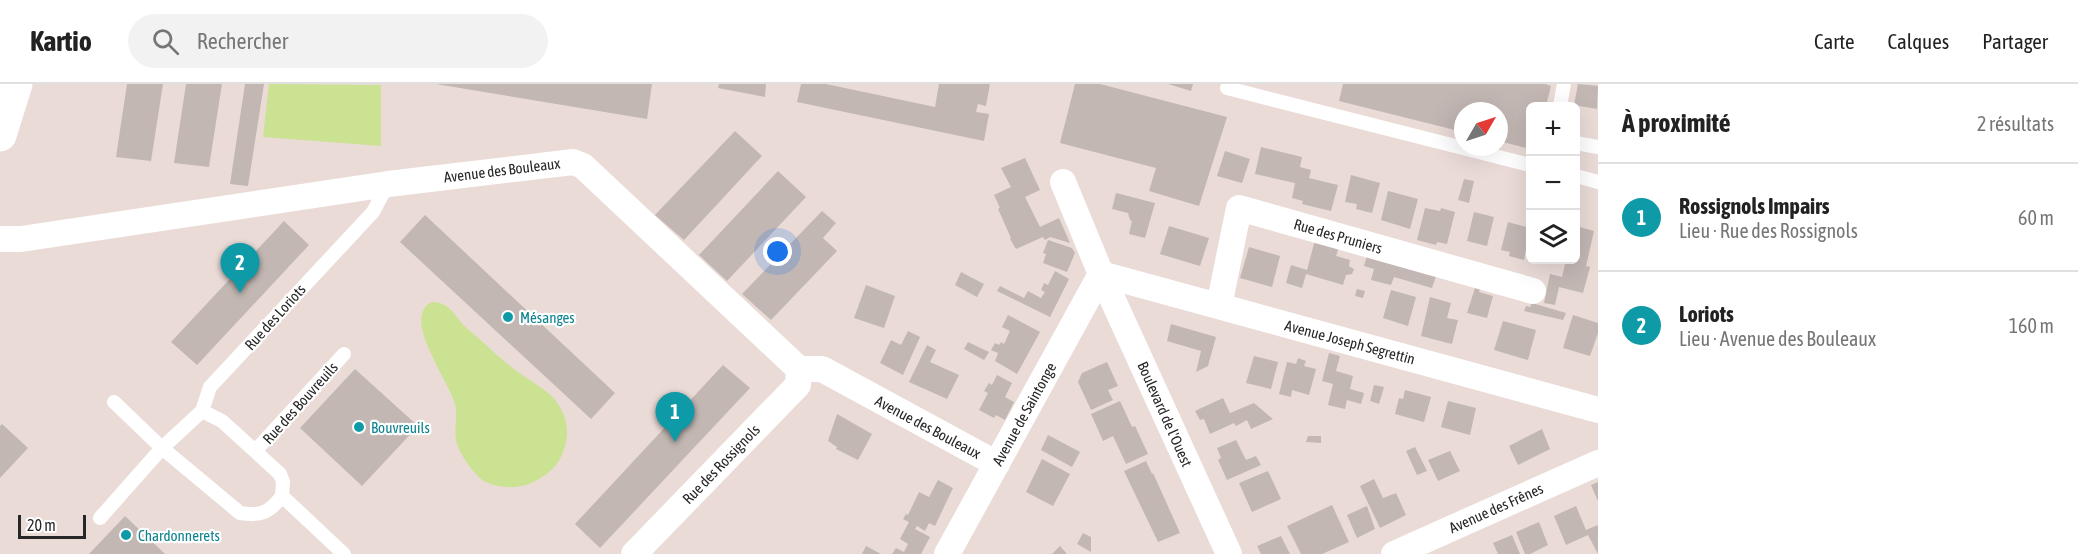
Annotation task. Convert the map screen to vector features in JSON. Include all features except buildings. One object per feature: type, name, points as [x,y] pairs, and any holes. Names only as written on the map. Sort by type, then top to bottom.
[{"type":"street","points":[[0,135],[16,84]]},
{"type":"street","name":"Avenue des Bouleaux","points":[[8,239],[388,184],[573,162],[583,165],[799,369],[822,369],[997,464]]},
{"type":"street","name":"Boulevard de l'Ouest","points":[[1063,182],[1101,274],[1229,554]]},
{"type":"street","name":"Rue des Pruniers","points":[[1219,306],[1239,208],[1533,291]]},
{"type":"street","name":"Avenue Joseph Segrettin","points":[[1101,274],[1598,410]]},
{"type":"street","name":"Avenue de Saintonge","points":[[947,554],[1101,274]]},
{"type":"street","name":"Rue des Rossignols","points":[[633,554],[798,385],[799,369]]},
{"type":"street","name":"Avenue des Frênes","points":[[1394,554],[1598,463]]},
{"type":"lane","points":[[1561,102],[1564,84]]},
{"type":"lane","points":[[1227,88],[1526,164]]},
{"type":"lane","points":[[1580,144],[1598,147]]},
{"type":"lane","points":[[1580,177],[1598,182]]},
{"type":"lane","name":"Rue des Loriots","points":[[100,518],[162,448],[202,411],[210,387],[373,212],[388,184]]},
{"type":"lane","name":"Rue des Bouvreuils","points":[[255,451],[344,354]]},
{"type":"lane","points":[[114,402],[162,448],[240,513],[253,515],[267,512],[282,496],[284,483],[280,474],[222,421],[202,411]]},
{"type":"lane","points":[[282,496],[344,554]]},
{"type":"green space","points":[[269,84],[381,85],[381,146],[263,137]]},
{"type":"green space","points":[[432,302],[449,308],[465,327],[512,367],[547,392],[560,407],[567,427],[565,446],[557,463],[542,477],[518,487],[494,485],[480,478],[463,457],[456,440],[455,404],[423,332],[421,320],[423,311]]},
{"type":"place","name":"Loriots","points":[[240,293]]},
{"type":"place","name":"Mésanges","points":[[508,317]]},
{"type":"place","name":"Bouvreuils","points":[[359,427]]},
{"type":"place","name":"Rossignols Impairs","points":[[675,442]]},
{"type":"place","name":"Chardonnerets","points":[[126,535]]}]
